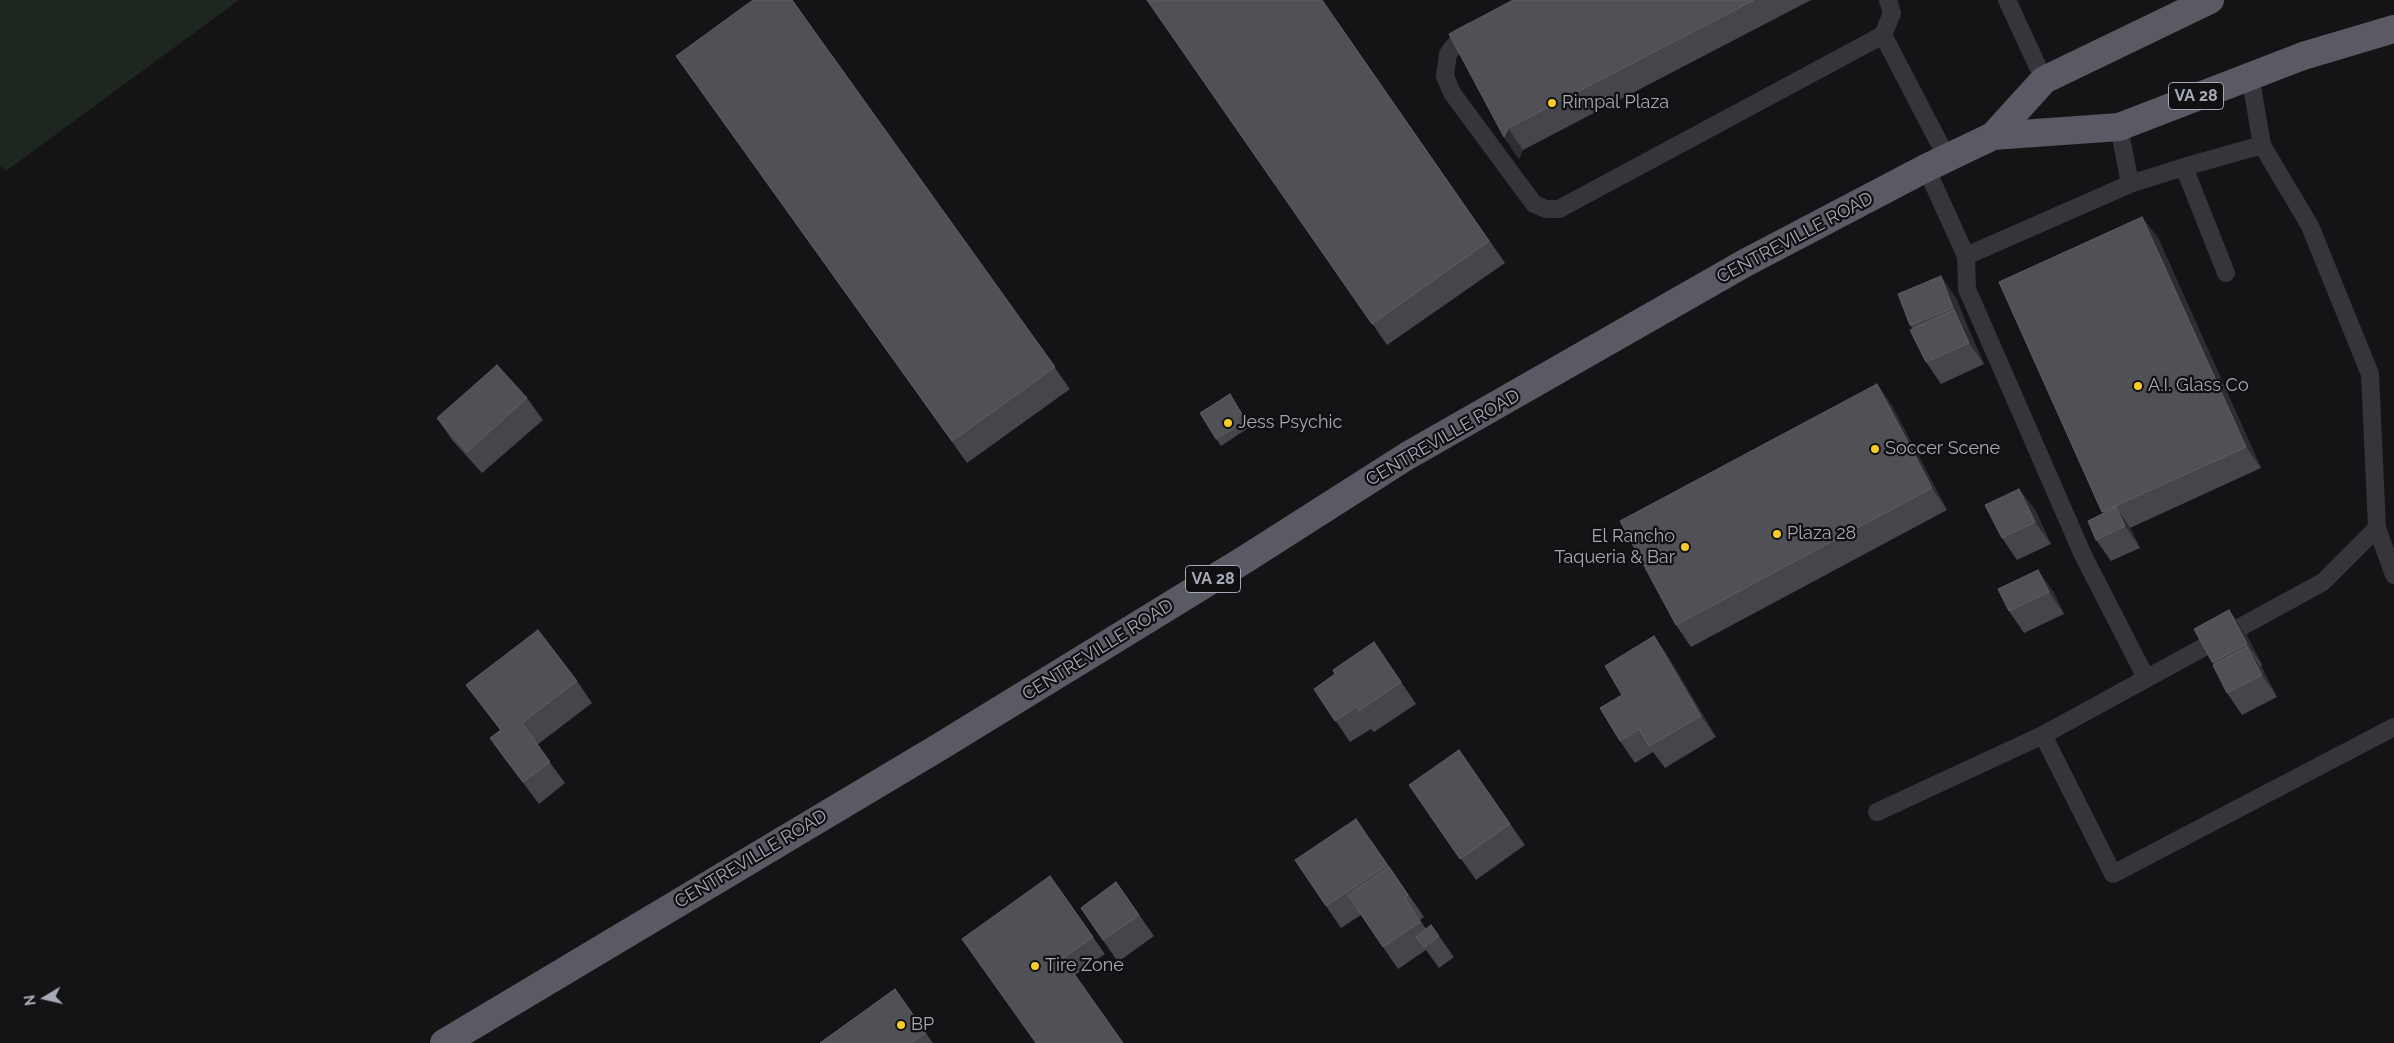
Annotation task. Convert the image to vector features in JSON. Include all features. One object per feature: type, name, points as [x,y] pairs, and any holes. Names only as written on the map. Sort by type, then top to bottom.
[{"type":"highway","name":"CENTREVILLE ROAD","points":[[1993,136],[2044,80],[2184,8],[2210,0]]},
{"type":"highway","name":"CENTREVILLE ROAD","points":[[444,1043],[941,746],[1244,560],[1407,456],[1745,264],[1936,163],[1993,136],[2119,127],[2303,56],[2394,29]]},
{"type":"lane","points":[[1487,23],[1461,37],[1448,54],[1445,76],[1452,93],[1534,204],[1546,210],[1559,208],[1882,35],[1892,13],[1888,0]]},
{"type":"lane","points":[[2007,0],[2044,80]]},
{"type":"lane","points":[[1882,35],[1936,163],[1966,256],[1968,289],[2083,555],[2146,678]]},
{"type":"lane","points":[[2250,75],[2262,145],[2310,226],[2370,374],[2378,528],[2394,575]]},
{"type":"lane","points":[[2119,127],[2130,184]]},
{"type":"lane","points":[[1966,256],[2130,184],[2262,145]]},
{"type":"lane","points":[[2184,167],[2226,273]]},
{"type":"lane","points":[[1877,812],[2043,734],[2323,582],[2378,528]]},
{"type":"lane","points":[[2043,734],[2113,874],[2394,727]]},
{"type":"shaded area","points":[[0,0],[239,0],[6,171],[0,166]]},
{"type":"building","points":[[753,0],[792,0],[1055,367],[952,441],[676,56]]},
{"type":"building","points":[[1147,0],[1322,0],[1489,241],[1372,324]]},
{"type":"building","name":"Rimpal Plaza","points":[[1513,0],[1754,0],[1508,128],[1504,137],[1449,34]]},
{"type":"building","name":"A.I. Glass Co","points":[[2142,217],[2246,447],[2102,512],[1999,282]]},
{"type":"building","points":[[1941,276],[1953,308],[1910,325],[1898,294]]},
{"type":"building","points":[[1954,310],[1969,343],[1926,362],[1910,330]]},
{"type":"building","points":[[497,365],[527,398],[467,452],[437,418]]},
{"type":"building","name":"Plaza 28","points":[[1877,384],[1932,488],[1676,625],[1620,521]]},
{"type":"building","name":"Jess Psychic","points":[[1230,394],[1246,421],[1216,439],[1200,413]]},
{"type":"building","points":[[2019,489],[2035,522],[2002,538],[1985,505]]},
{"type":"building","points":[[2116,507],[2125,526],[2096,540],[2088,521]]},
{"type":"building","points":[[2038,570],[2049,592],[2009,611],[1998,589]]},
{"type":"building","points":[[2229,610],[2247,644],[2212,662],[2194,629]]},
{"type":"building","points":[[538,630],[577,681],[522,723],[550,762],[523,782],[490,738],[501,730],[466,685]]},
{"type":"building","points":[[1654,636],[1701,716],[1649,746],[1639,729],[1620,741],[1600,708],[1622,695],[1605,666]]},
{"type":"building","points":[[1374,642],[1401,682],[1359,711],[1356,707],[1335,721],[1314,689],[1335,674],[1333,670]]},
{"type":"building","points":[[2247,647],[2262,675],[2227,693],[2213,665]]},
{"type":"building","points":[[1459,750],[1510,824],[1460,859],[1409,785]]},
{"type":"building","points":[[1356,819],[1387,865],[1326,906],[1295,860]]},
{"type":"building","points":[[1389,867],[1408,895],[1405,898],[1420,922],[1383,947],[1348,895]]},
{"type":"building","name":"Tire Zone","points":[[1050,876],[1093,937],[1063,958],[1123,1043],[1036,1043],[962,939]]},
{"type":"building","points":[[1116,882],[1139,915],[1103,940],[1081,908]]},
{"type":"building","points":[[1431,925],[1439,936],[1424,947],[1416,937]]},
{"type":"building","points":[[895,989],[926,1033],[911,1043],[820,1043]]},
{"type":"place","name":"Rimpal Plaza","points":[[1552,103]]},
{"type":"place","name":"A.I. Glass Co","points":[[2138,386]]},
{"type":"place","name":"Jess Psychic","points":[[1228,423]]},
{"type":"place","name":"Soccer Scene","points":[[1875,449]]},
{"type":"place","name":"Plaza 28","points":[[1777,534]]},
{"type":"place","name":"El Rancho Taqueria & Bar","points":[[1685,547]]},
{"type":"place","name":"Tire Zone","points":[[1035,966]]},
{"type":"place","name":"BP","points":[[901,1025]]}]
